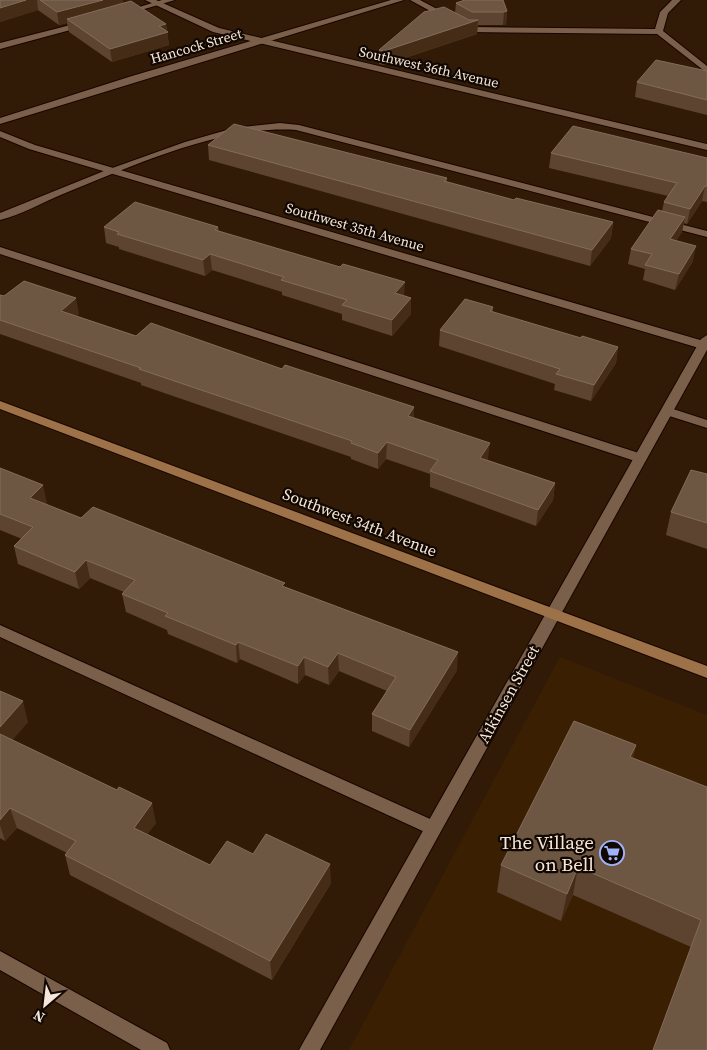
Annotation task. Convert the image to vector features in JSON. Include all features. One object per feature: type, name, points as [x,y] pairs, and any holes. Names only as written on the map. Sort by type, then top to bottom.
[{"type":"main road","name":"Southwest 34th Avenue","points":[[0,405],[707,672]]},
{"type":"street","points":[[111,16],[153,2],[171,0]]},
{"type":"street","name":"Hancock Street","points":[[0,121],[400,0]]},
{"type":"street","points":[[414,0],[469,29],[659,32],[707,70]]},
{"type":"street","points":[[659,32],[664,12],[677,0]]},
{"type":"street","name":"Southwest 36th Avenue","points":[[153,2],[216,30],[707,147]]},
{"type":"street","points":[[0,46],[92,21]]},
{"type":"street","points":[[0,217],[109,170],[218,135],[278,125],[296,128],[707,234]]},
{"type":"street","name":"Southwest 35th Avenue","points":[[0,134],[32,147],[109,170],[705,342]]},
{"type":"street","points":[[0,250],[640,458]]},
{"type":"street","name":"Atkinsen Street","points":[[309,1050],[705,342]]},
{"type":"street","points":[[667,411],[707,424]]},
{"type":"street","points":[[0,631],[433,828]]},
{"type":"street","points":[[0,960],[160,1050]]},
{"type":"shaded area","points":[[560,657],[707,715],[707,1050],[349,1050]]},
{"type":"building","points":[[0,0],[26,0],[0,8]]},
{"type":"building","points":[[40,0],[103,0],[57,12]]},
{"type":"building","points":[[465,0],[503,0],[507,11],[472,12],[456,3]]},
{"type":"building","points":[[131,1],[166,24],[159,26],[168,32],[110,49],[67,19]]},
{"type":"building","points":[[444,7],[469,20],[478,20],[384,51],[379,50],[424,12]]},
{"type":"building","points":[[656,60],[707,71],[707,100],[637,82]]},
{"type":"building","points":[[234,124],[447,178],[444,181],[514,200],[516,198],[613,222],[592,250],[208,145]]},
{"type":"building","points":[[573,126],[707,158],[707,186],[705,186],[690,209],[664,202],[677,183],[551,153]]},
{"type":"building","points":[[135,202],[218,227],[215,230],[340,267],[343,264],[405,282],[395,293],[411,298],[392,320],[342,305],[347,300],[281,280],[284,277],[210,254],[203,260],[117,234],[119,232],[104,227]]},
{"type":"building","points":[[658,210],[685,217],[670,239],[696,246],[679,274],[645,265],[652,254],[631,249]]},
{"type":"building","points":[[24,281],[76,298],[61,311],[136,336],[151,323],[282,369],[285,365],[414,407],[408,416],[490,443],[480,458],[555,483],[538,510],[430,471],[438,460],[387,442],[378,453],[351,443],[352,441],[0,320],[0,295],[4,296]]},
{"type":"building","points":[[465,299],[493,307],[490,311],[618,347],[594,385],[556,374],[560,369],[440,330]]},
{"type":"building","points":[[0,468],[43,485],[30,498],[81,518],[93,507],[285,583],[282,586],[458,652],[410,730],[372,714],[396,677],[338,653],[328,667],[304,657],[298,666],[238,642],[236,645],[165,616],[168,613],[122,594],[135,580],[86,560],[75,572],[14,546],[33,527],[0,514]]},
{"type":"building","points":[[691,470],[707,474],[707,523],[671,512]]},
{"type":"building","points":[[0,691],[23,701],[0,727]]},
{"type":"building","name":"The Village on Bell","points":[[574,721],[636,745],[630,757],[707,787],[707,1050],[653,1050],[701,920],[578,867],[567,894],[501,865]]},
{"type":"building","points":[[0,734],[117,790],[119,787],[152,803],[134,828],[210,865],[227,841],[253,854],[266,834],[330,864],[270,961],[65,855],[76,841],[10,808],[0,820]]},
{"type":"place","name":"The Village on Bell","points":[[612,853]]}]
